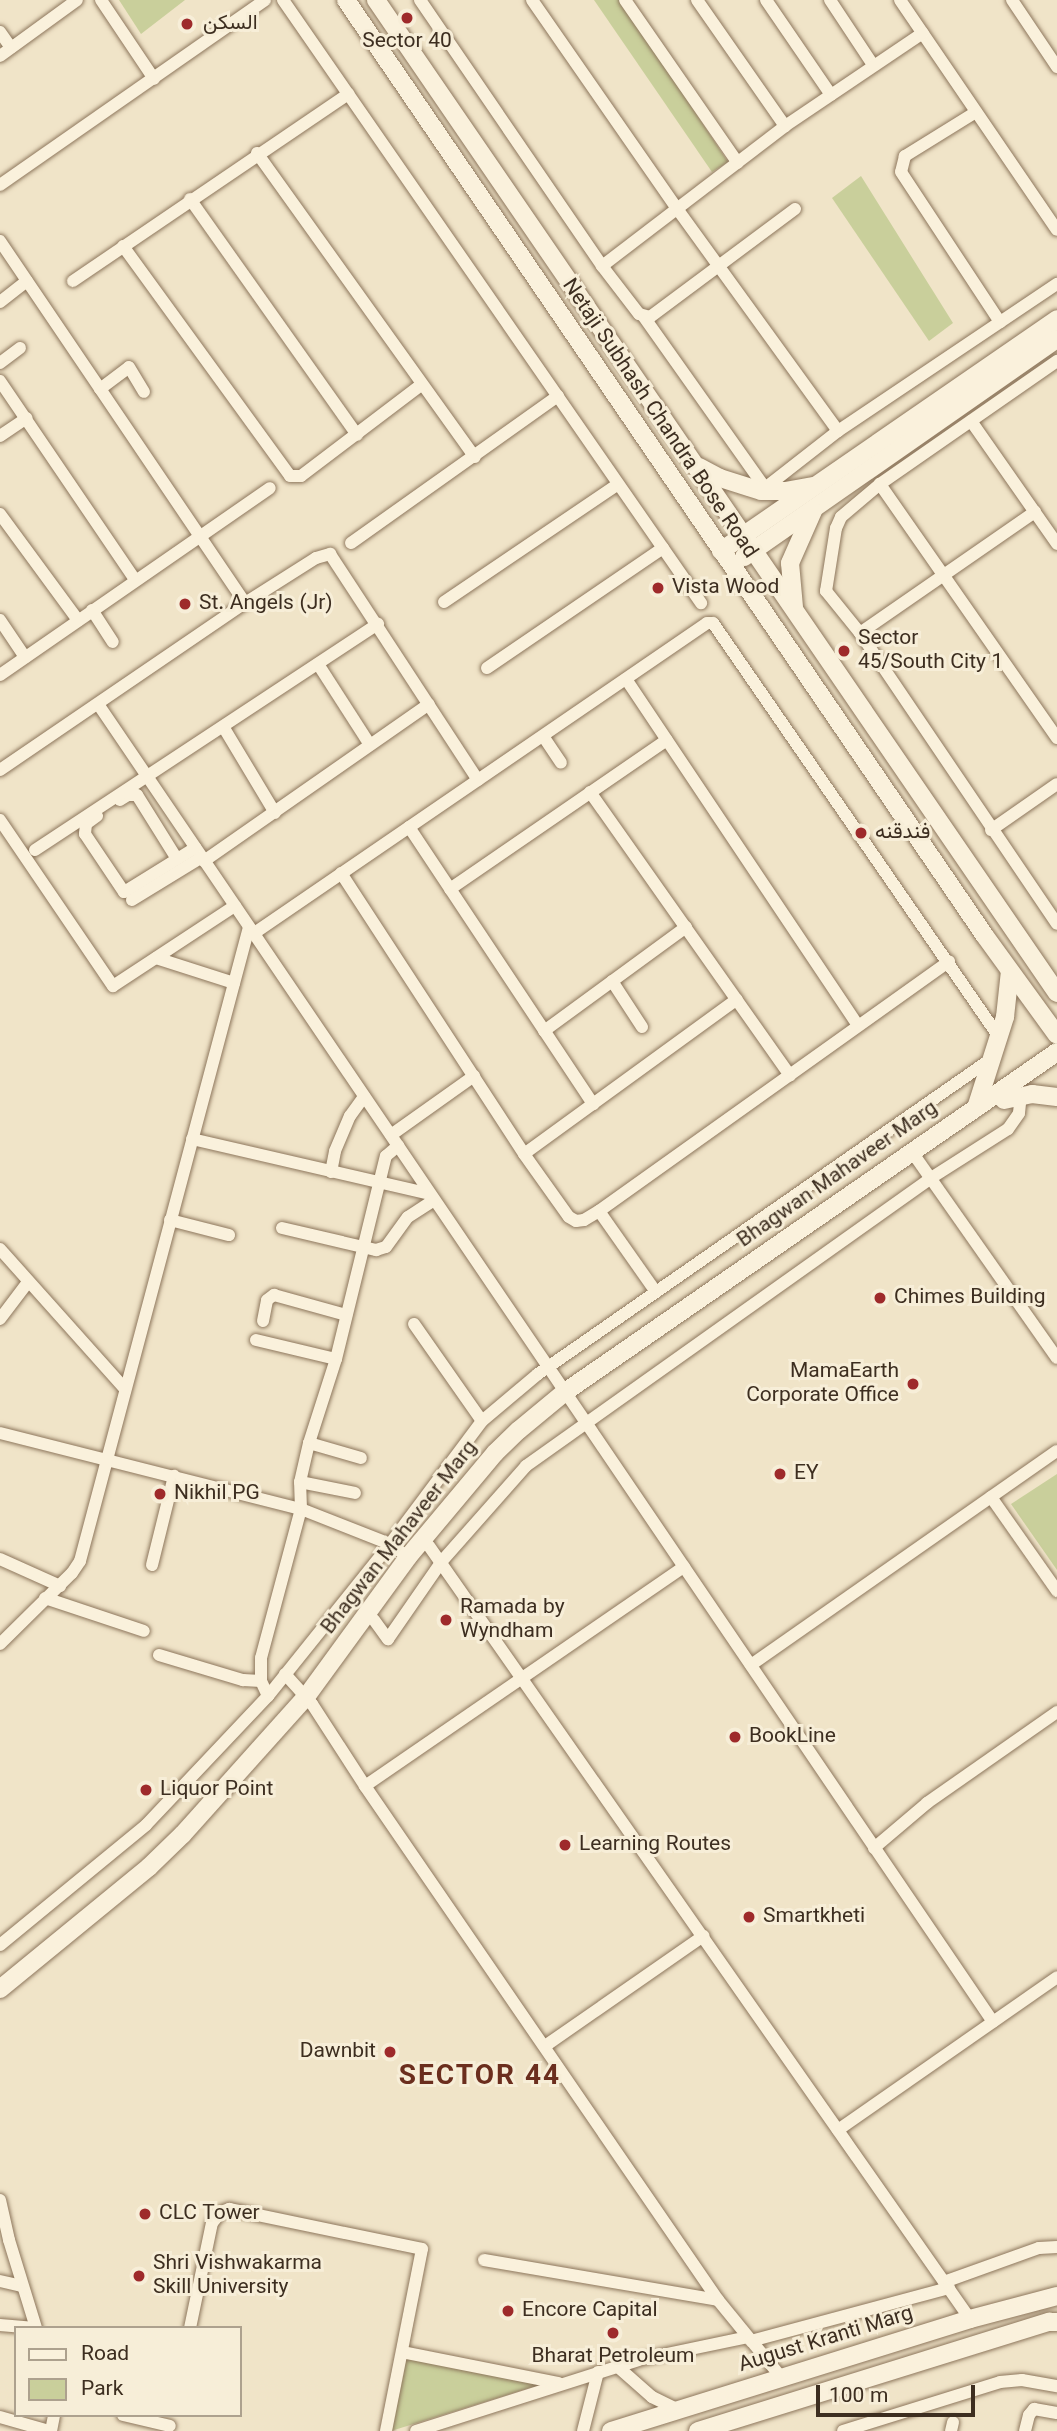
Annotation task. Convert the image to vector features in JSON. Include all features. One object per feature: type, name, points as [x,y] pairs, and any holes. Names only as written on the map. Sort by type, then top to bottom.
[{"type":"main road","name":"Netaji Subhash Chandra Bose Road","points":[[345,0],[721,551],[1010,971],[1057,1035]]},
{"type":"main road","name":"Netaji Subhash Chandra Bose Road","points":[[376,0],[1057,993]]},
{"type":"main road","points":[[732,566],[749,544],[820,484],[1057,319]]},
{"type":"main road","points":[[721,551],[749,544],[815,508],[1057,339]]},
{"type":"main road","points":[[696,466],[720,478],[761,491],[785,491],[820,484]]},
{"type":"main road","points":[[794,609],[790,564],[815,508]]},
{"type":"main road","points":[[976,1108],[1008,1002],[1010,971]]},
{"type":"main road","name":"Bhagwan Mahaveer Marg","points":[[0,1989],[149,1867],[309,1700],[408,1557],[495,1452],[567,1395],[1057,1052]]},
{"type":"main road","name":"Bhagwan Mahaveer Marg","points":[[0,2000],[155,1874],[309,1700],[374,1620],[429,1546],[502,1459],[567,1395],[917,1159],[1013,1098],[1057,1065]]},
{"type":"main road","points":[[1013,1098],[1057,1097]]},
{"type":"main road","name":"August Kranti Marg","points":[[611,2431],[970,2319],[1057,2295]]},
{"type":"main road","points":[[698,2431],[1049,2322],[1057,2322]]},
{"type":"street","points":[[0,32],[5,52],[77,0]]},
{"type":"street","points":[[101,0],[154,79]]},
{"type":"street","points":[[0,185],[265,0]]},
{"type":"street","points":[[283,0],[701,603]]},
{"type":"street","points":[[420,0],[602,266],[644,317],[765,488],[838,431],[1057,284]]},
{"type":"street","points":[[532,0],[678,210],[838,431]]},
{"type":"street","points":[[625,0],[738,163]]},
{"type":"street","points":[[697,0],[785,126]]},
{"type":"street","points":[[766,0],[831,95]]},
{"type":"street","points":[[830,0],[873,65]]},
{"type":"street","points":[[900,0],[1057,230]]},
{"type":"street","points":[[1012,0],[1057,67]]},
{"type":"street","points":[[602,266],[785,126],[923,33]]},
{"type":"street","points":[[73,281],[257,153],[348,94]]},
{"type":"street","points":[[976,112],[905,156],[901,172],[1000,322]]},
{"type":"street","points":[[257,153],[475,457]]},
{"type":"street","points":[[190,199],[357,435]]},
{"type":"street","points":[[644,317],[650,317],[795,209]]},
{"type":"street","points":[[0,241],[245,603]]},
{"type":"street","points":[[123,246],[284,471],[295,477],[301,476],[357,435],[422,384]]},
{"type":"street","points":[[0,302],[27,281]]},
{"type":"street","points":[[0,363],[20,348]]},
{"type":"street","points":[[1056,364],[880,484],[841,517],[836,528],[826,591],[832,602],[860,633],[1057,924]]},
{"type":"street","points":[[100,389],[129,368],[144,392]]},
{"type":"street","points":[[0,381],[135,580]]},
{"type":"street","points":[[351,543],[558,396]]},
{"type":"street","points":[[0,436],[27,418]]},
{"type":"street","points":[[971,421],[1057,544]]},
{"type":"street","points":[[444,603],[618,484]]},
{"type":"street","points":[[880,484],[1057,738]]},
{"type":"street","points":[[0,675],[270,488]]},
{"type":"street","points":[[860,633],[1035,512]]},
{"type":"street","points":[[0,514],[5,531],[78,620]]},
{"type":"street","points":[[487,668],[663,548]]},
{"type":"street","points":[[0,770],[245,603],[316,558],[330,554],[478,780]]},
{"type":"street","points":[[92,610],[113,642]]},
{"type":"street","points":[[0,620],[25,657]]},
{"type":"street","points":[[0,1644],[44,1598],[60,1586],[80,1561],[234,983],[251,930],[341,873],[707,623],[717,626],[999,1037]]},
{"type":"street","points":[[35,850],[224,728],[378,624]]},
{"type":"street","points":[[318,664],[370,745]]},
{"type":"street","points":[[626,679],[858,1026]]},
{"type":"street","points":[[98,704],[993,2022]]},
{"type":"street","points":[[132,900],[200,855],[275,813],[429,704]]},
{"type":"street","points":[[224,728],[275,813]]},
{"type":"street","points":[[543,736],[561,763]]},
{"type":"street","points":[[450,889],[667,740]]},
{"type":"street","points":[[991,830],[1057,784]]},
{"type":"street","points":[[590,792],[790,1074]]},
{"type":"street","points":[[177,859],[134,794],[128,795],[85,827],[85,834],[124,892],[177,859],[200,855]]},
{"type":"street","points":[[0,820],[113,986],[235,906]]},
{"type":"street","points":[[409,827],[593,1104]]},
{"type":"street","points":[[341,873],[524,1154],[569,1217],[584,1220],[949,961]]},
{"type":"street","points":[[544,1031],[686,928]]},
{"type":"street","points":[[156,958],[234,983]]},
{"type":"street","points":[[612,981],[642,1027]]},
{"type":"street","points":[[524,1154],[737,999]]},
{"type":"street","points":[[0,1945],[146,1825],[268,1696],[390,1544],[482,1421],[548,1367],[991,1059]]},
{"type":"street","points":[[268,1696],[259,1671],[268,1620],[301,1509],[300,1482],[309,1443],[336,1359],[389,1151],[394,1141],[474,1076]]},
{"type":"street","points":[[331,1172],[335,1151],[350,1116],[365,1097]]},
{"type":"street","points":[[374,1620],[388,1639],[442,1561],[526,1466],[931,1178],[1016,1122],[1013,1098]]},
{"type":"street","points":[[192,1139],[432,1197]]},
{"type":"street","points":[[917,1159],[1057,1358]]},
{"type":"street","points":[[282,1228],[376,1250],[386,1247],[408,1217],[432,1197]]},
{"type":"street","points":[[598,1211],[656,1292]]},
{"type":"street","points":[[170,1220],[229,1235]]},
{"type":"street","points":[[0,1250],[125,1389]]},
{"type":"street","points":[[0,1319],[28,1282]]},
{"type":"street","points":[[264,1321],[267,1300],[274,1295],[346,1315]]},
{"type":"street","points":[[414,1324],[482,1421]]},
{"type":"street","points":[[256,1340],[336,1359]]},
{"type":"street","points":[[0,1433],[301,1509],[390,1544],[408,1557]]},
{"type":"street","points":[[309,1443],[361,1458]]},
{"type":"street","points":[[751,1665],[1057,1451]]},
{"type":"street","points":[[152,1565],[174,1476]]},
{"type":"street","points":[[300,1482],[355,1493]]},
{"type":"street","points":[[991,1497],[1057,1591]]},
{"type":"street","points":[[422,1502],[440,1519]]},
{"type":"street","points":[[429,1546],[524,1678],[970,2319]]},
{"type":"street","points":[[0,1559],[60,1586]]},
{"type":"street","points":[[365,1786],[684,1567]]},
{"type":"street","points":[[44,1598],[144,1631]]},
{"type":"street","points":[[159,1655],[243,1680],[261,1681]]},
{"type":"street","points":[[285,1674],[309,1700],[365,1786],[718,2300],[781,2377]]},
{"type":"street","points":[[874,1848],[928,1803],[1057,1713]]},
{"type":"street","points":[[545,2046],[703,1936]]},
{"type":"street","points":[[838,2130],[1057,1977]]},
{"type":"street","points":[[0,2200],[4,2238],[35,2326]]},
{"type":"street","points":[[190,2326],[212,2223],[221,2211],[229,2209],[422,2249],[386,2431]]},
{"type":"street","points":[[416,2431],[598,2372],[750,2339],[946,2285],[1039,2248],[1057,2247]]},
{"type":"street","points":[[484,2260],[718,2300]]},
{"type":"street","points":[[0,2281],[22,2286]]},
{"type":"street","points":[[402,2352],[562,2384]]},
{"type":"street","points":[[618,2367],[652,2397],[679,2410]]},
{"type":"street","points":[[583,2431],[598,2372]]},
{"type":"street","points":[[843,2431],[1000,2382],[1022,2380],[1057,2386]]},
{"type":"street","points":[[1025,2431],[1029,2415],[1034,2409],[1057,2413]]},
{"type":"street","points":[[0,2417],[50,2431]]},
{"type":"street","points":[[133,2417],[170,2424]]},
{"type":"green space","points":[[119,0],[185,0],[141,34]]},
{"type":"green space","points":[[594,0],[621,0],[728,162],[712,172]]},
{"type":"green space","points":[[861,176],[953,323],[929,341],[832,198]]},
{"type":"green space","points":[[1057,1474],[1057,1570],[1011,1504]]},
{"type":"green space","points":[[406,2357],[542,2384],[391,2431]]},
{"type":"place","name":"Sector 40","points":[[407,18]]},
{"type":"place","name":"السكن","points":[[187,24]]},
{"type":"place","name":"Vista Wood","points":[[658,588]]},
{"type":"place","name":"St. Angels (Jr)","points":[[185,604]]},
{"type":"place","name":"Sector 45/South City 1","points":[[844,651]]},
{"type":"place","name":"فندقنه","points":[[861,833]]},
{"type":"place","name":"Chimes Building","points":[[880,1298]]},
{"type":"place","name":"MamaEarth Corporate Office","points":[[913,1384]]},
{"type":"place","name":"EY","points":[[780,1474]]},
{"type":"place","name":"Nikhil PG","points":[[160,1494]]},
{"type":"place","name":"Ramada by Wyndham","points":[[446,1620]]},
{"type":"place","name":"BookLine","points":[[735,1737]]},
{"type":"place","name":"Liquor Point","points":[[146,1790]]},
{"type":"place","name":"Learning Routes","points":[[565,1845]]},
{"type":"place","name":"Smartkheti","points":[[749,1917]]},
{"type":"place","name":"Dawnbit","points":[[390,2052]]},
{"type":"place","name":"CLC Tower","points":[[145,2214]]},
{"type":"place","name":"Shri Vishwakarma Skill University","points":[[139,2276]]},
{"type":"place","name":"Encore Capital","points":[[508,2311]]},
{"type":"place","name":"Bharat Petroleum","points":[[613,2333]]},
{"type":"district","name":"SECTOR 44","points":[[480,2077]]}]
